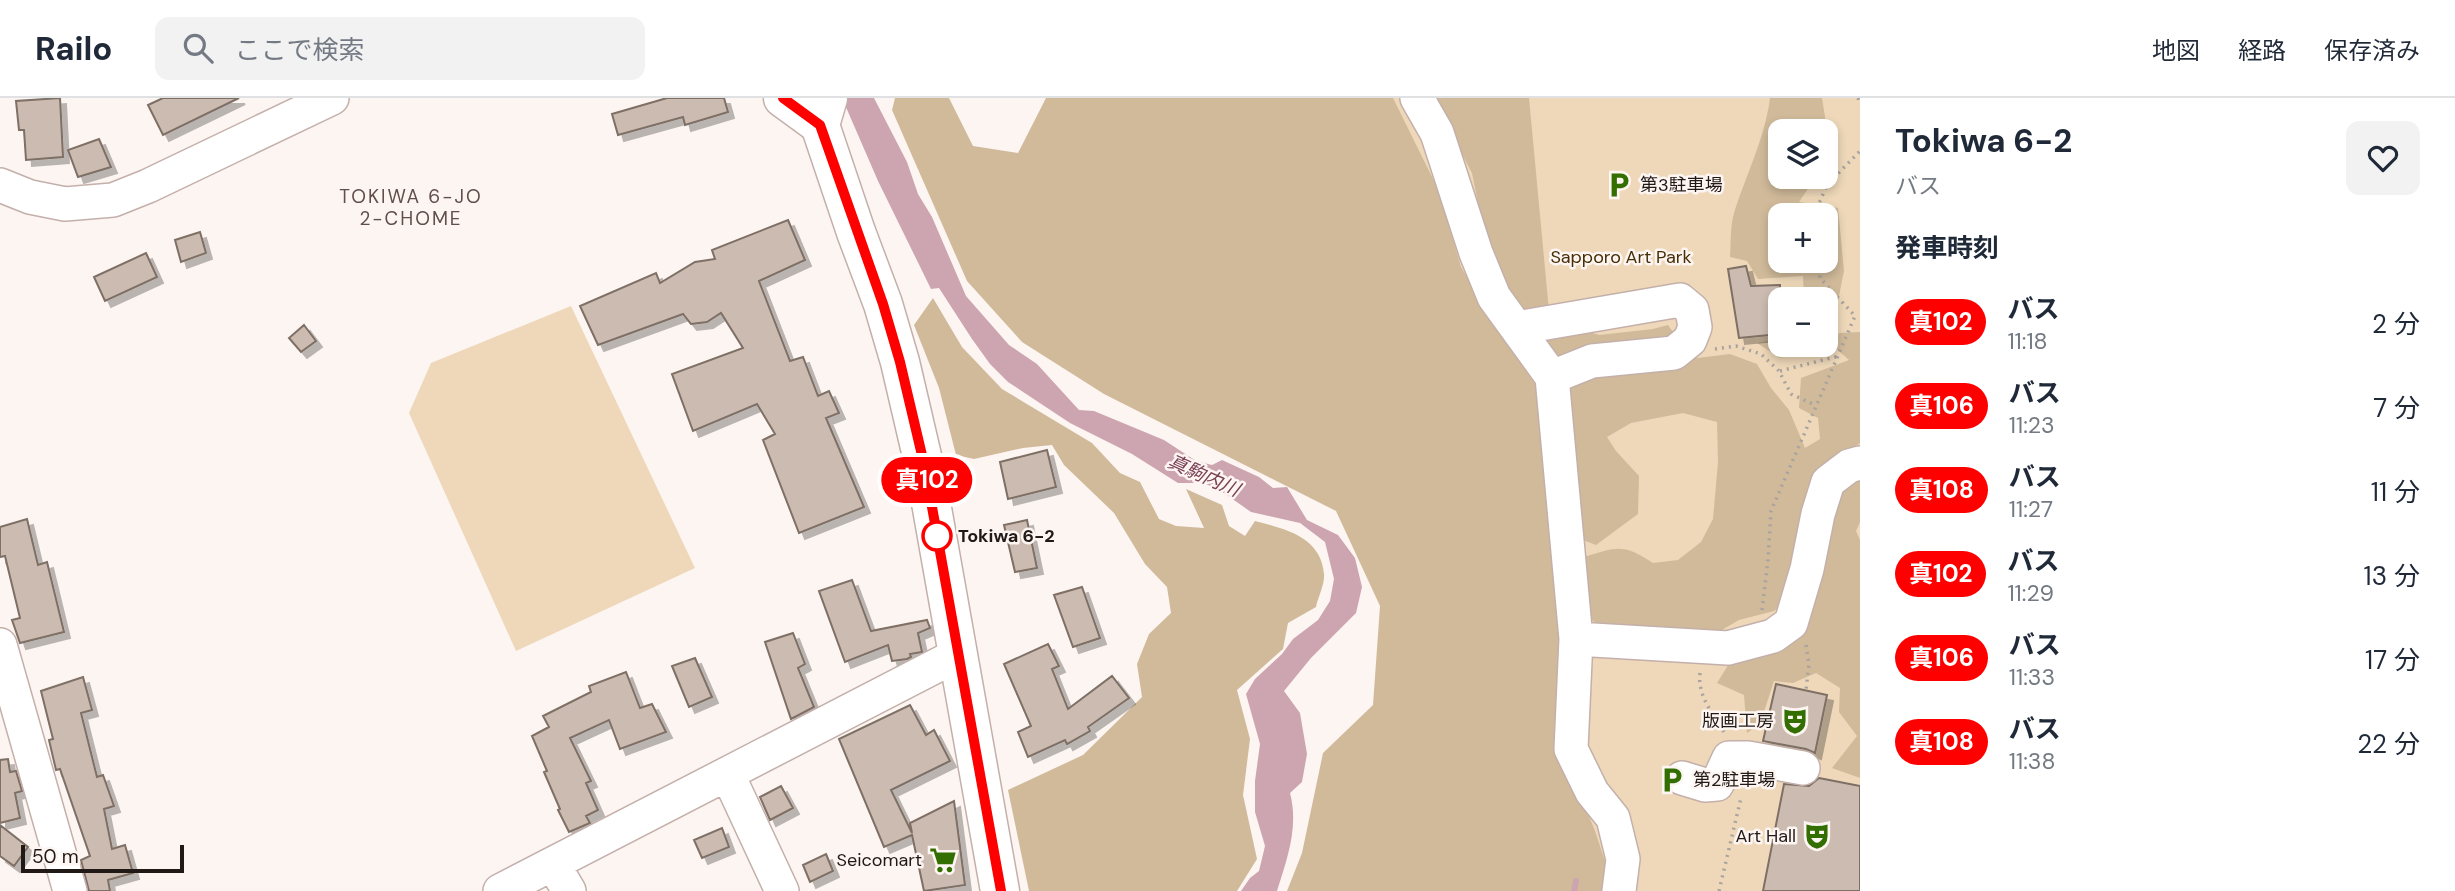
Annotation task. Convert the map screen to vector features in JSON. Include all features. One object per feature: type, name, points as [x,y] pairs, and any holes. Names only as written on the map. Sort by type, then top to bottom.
[{"type":"main road","points":[[783,98],[824,111],[900,362],[925,468],[1000,891]]},
{"type":"street","points":[[0,185],[30,197],[65,204],[113,200],[148,186],[286,108],[332,98]]},
{"type":"street","points":[[1417,98],[1437,133],[1476,253],[1494,297],[1552,377],[1576,639],[1571,749],[1592,792],[1613,818],[1623,859],[1619,891]]},
{"type":"street","points":[[1517,328],[1680,300],[1692,310],[1695,327],[1690,340],[1674,353],[1592,361],[1552,377]]},
{"type":"street","points":[[1576,639],[1728,648],[1773,636],[1776,617],[1807,569],[1818,514],[1828,482],[1849,466],[1860,463]]},
{"type":"street","points":[[0,645],[70,891]]},
{"type":"street","points":[[500,891],[561,877],[728,775],[959,654]]},
{"type":"street","points":[[1682,778],[1705,785],[1723,771],[1748,758],[1802,768]]},
{"type":"street","points":[[728,775],[782,891]]},
{"type":"path","points":[[1819,203],[1827,185],[1860,151]]},
{"type":"path","points":[[1806,690],[1809,664],[1807,646],[1776,617],[1768,560],[1771,511],[1815,405],[1858,317],[1820,278],[1819,273]]},
{"type":"path","points":[[1674,353],[1736,346],[1761,354],[1779,371],[1791,394],[1815,405]]},
{"type":"path","points":[[1779,371],[1839,356]]},
{"type":"path","points":[[1705,647],[1699,678],[1705,702],[1725,733],[1723,771],[1742,796],[1718,891]]},
{"type":"green space","name":"Sapporo Art Park","points":[[1363,98],[1860,98],[1860,891],[1551,891]]},
{"type":"green space","points":[[571,306],[695,568],[516,651],[409,413],[431,363]]},
{"type":"shaded area","points":[[895,98],[949,98],[973,146],[1018,153],[1046,98],[1393,98],[1438,189],[1461,267],[1541,393],[1563,588],[1558,741],[1595,831],[1615,891],[1287,891],[1302,853],[1323,753],[1373,705],[1380,606],[1336,511],[1104,394],[1022,342],[967,281],[892,110]]},
{"type":"shaded area","points":[[1432,98],[1529,98],[1549,311],[1516,316],[1489,258],[1472,173]]},
{"type":"shaded area","points":[[1770,98],[1822,98],[1825,119],[1768,119],[1768,189],[1808,189],[1799,202],[1806,203],[1768,203],[1768,273],[1838,273],[1838,208],[1844,271],[1838,301],[1838,287],[1803,287],[1803,276],[1758,279],[1747,261],[1730,257],[1734,213],[1760,142]]},
{"type":"shaded area","points":[[933,298],[962,347],[1002,389],[1092,443],[1120,473],[1140,482],[1159,519],[1176,526],[1204,528],[1186,489],[1222,505],[1229,526],[1245,536],[1255,521],[1290,532],[1309,543],[1316,551],[1324,578],[1316,607],[1288,623],[1283,649],[1237,690],[1250,739],[1243,795],[1257,859],[1237,891],[1029,891],[1008,790],[1083,755],[1142,697],[1137,664],[1149,634],[1171,613],[1167,587],[1145,564],[1114,513],[1064,465],[1052,445],[1023,448],[974,459],[956,455],[939,388],[914,325]]},
{"type":"shaded area","points":[[1668,325],[1675,335],[1665,362],[1730,354],[1757,364],[1771,388],[1789,410],[1805,448],[1820,439],[1818,418],[1799,408],[1801,378],[1849,360],[1838,350],[1838,335],[1860,332],[1860,443],[1849,451],[1854,479],[1860,481],[1860,522],[1856,531],[1860,540],[1860,778],[1832,768],[1857,736],[1839,712],[1840,688],[1816,673],[1793,683],[1774,681],[1760,724],[1747,733],[1744,695],[1717,683],[1735,654],[1808,585],[1774,611],[1739,620],[1715,634],[1658,627],[1597,625],[1583,610],[1584,557],[1620,549],[1634,552],[1653,563],[1678,560],[1701,542],[1713,519],[1718,462],[1717,422],[1683,413],[1631,423],[1607,437],[1639,476],[1638,514],[1596,545],[1583,540],[1537,337],[1573,327],[1599,335]]},
{"type":"shaded area","points":[[1768,341],[1768,350],[1757,343]]},
{"type":"water","name":"真駒内川","points":[[842,98],[874,98],[907,162],[918,194],[932,217],[966,296],[1009,345],[1037,364],[1079,410],[1094,411],[1164,440],[1196,461],[1212,465],[1222,460],[1259,477],[1273,488],[1287,487],[1307,520],[1338,535],[1355,558],[1362,587],[1356,613],[1311,658],[1284,691],[1300,713],[1307,754],[1302,782],[1290,793],[1292,831],[1277,891],[1241,891],[1259,871],[1265,846],[1255,812],[1255,781],[1260,744],[1246,694],[1255,679],[1282,654],[1293,639],[1318,620],[1330,601],[1334,579],[1325,542],[1300,523],[1251,512],[1221,491],[1204,483],[1178,483],[1132,454],[1070,423],[1008,382],[990,364],[939,288],[931,289],[878,181]]},
{"type":"building","points":[[60,98],[63,157],[26,160],[24,130],[19,130],[16,101]]},
{"type":"building","points":[[163,98],[239,98],[163,135],[148,105]]},
{"type":"building","points":[[667,98],[724,98],[728,112],[685,125],[683,117],[618,135],[612,114]]},
{"type":"building","points":[[99,139],[111,167],[78,177],[68,150]]},
{"type":"building","points":[[788,220],[805,260],[759,281],[790,361],[803,357],[818,396],[829,391],[839,413],[826,418],[864,507],[799,533],[763,440],[775,434],[757,404],[693,431],[672,374],[743,348],[721,313],[707,322],[691,324],[683,314],[598,345],[580,306],[656,273],[660,283],[695,262],[715,259],[712,250]]},
{"type":"building","points":[[200,232],[206,253],[181,262],[175,240]]},
{"type":"building","points":[[146,253],[157,277],[105,301],[94,277]]},
{"type":"building","points":[[1746,266],[1751,286],[1780,285],[1768,287],[1768,335],[1739,338],[1728,269]]},
{"type":"building","points":[[304,325],[316,341],[301,352],[289,338]]},
{"type":"building","points":[[1047,450],[1056,487],[1008,499],[1000,462]]},
{"type":"building","points":[[27,519],[38,565],[47,562],[64,632],[20,643],[12,620],[20,618],[5,556],[0,557],[0,527]]},
{"type":"building","points":[[1027,520],[1037,568],[1015,572],[1004,525]]},
{"type":"building","points":[[852,580],[871,631],[927,620],[930,628],[918,633],[922,652],[910,654],[911,657],[907,659],[892,661],[888,645],[845,662],[819,591]]},
{"type":"building","points":[[1082,587],[1100,638],[1073,647],[1054,595]]},
{"type":"building","points":[[793,633],[805,664],[798,668],[814,707],[791,719],[765,642]]},
{"type":"building","points":[[1048,644],[1059,666],[1052,669],[1068,709],[1112,676],[1129,698],[1088,727],[1090,731],[1067,744],[1065,740],[1028,757],[1018,732],[1031,726],[1004,664]]},
{"type":"building","points":[[695,658],[712,697],[689,707],[672,666]]},
{"type":"building","points":[[626,672],[640,708],[652,704],[666,732],[620,749],[609,720],[570,738],[591,781],[586,783],[598,810],[586,816],[590,823],[569,832],[558,810],[560,809],[544,772],[547,771],[532,736],[549,727],[543,716],[591,692],[589,686]]},
{"type":"building","points":[[83,677],[92,710],[81,713],[97,777],[103,775],[114,806],[104,809],[112,849],[125,845],[133,873],[108,880],[110,891],[89,891],[81,860],[90,856],[60,769],[56,770],[49,740],[53,739],[41,691]]},
{"type":"building","name":"版画工房","points":[[1776,684],[1827,695],[1815,753],[1763,741]]},
{"type":"building","points":[[910,705],[926,735],[934,730],[950,761],[891,790],[912,833],[910,823],[954,801],[965,885],[924,891],[912,835],[884,847],[839,739]]},
{"type":"building","points":[[8,759],[10,772],[16,771],[22,791],[15,793],[20,818],[0,823],[0,760]]},
{"type":"building","name":"Art Hall","points":[[1819,778],[1860,786],[1860,891],[1763,891],[1784,784],[1809,786]]},
{"type":"building","points":[[781,786],[793,808],[770,820],[760,797]]},
{"type":"building","points":[[0,825],[28,847],[14,866],[0,856]]},
{"type":"building","points":[[722,828],[729,847],[702,858],[694,840]]},
{"type":"building","points":[[826,854],[833,871],[810,882],[803,865]]},
{"type":"waterway","points":[[1574,891],[1576,881]]},
{"type":"bus line","name":"真102","points":[[783,98],[820,125],[883,304],[900,362],[925,468],[1001,891]]},
{"type":"place","name":"第3駐車場","points":[[1619,185]]},
{"type":"place","name":"Tokiwa 6-2","points":[[937,536]]},
{"type":"place","name":"版画工房","points":[[1795,721]]},
{"type":"place","name":"第2駐車場","points":[[1672,780]]},
{"type":"place","name":"Art Hall","points":[[1817,836]]},
{"type":"place","name":"Seicomart","points":[[943,860]]},
{"type":"district","name":"TOKIWA 6-JO 2-CHOME","points":[[411,207]]}]
